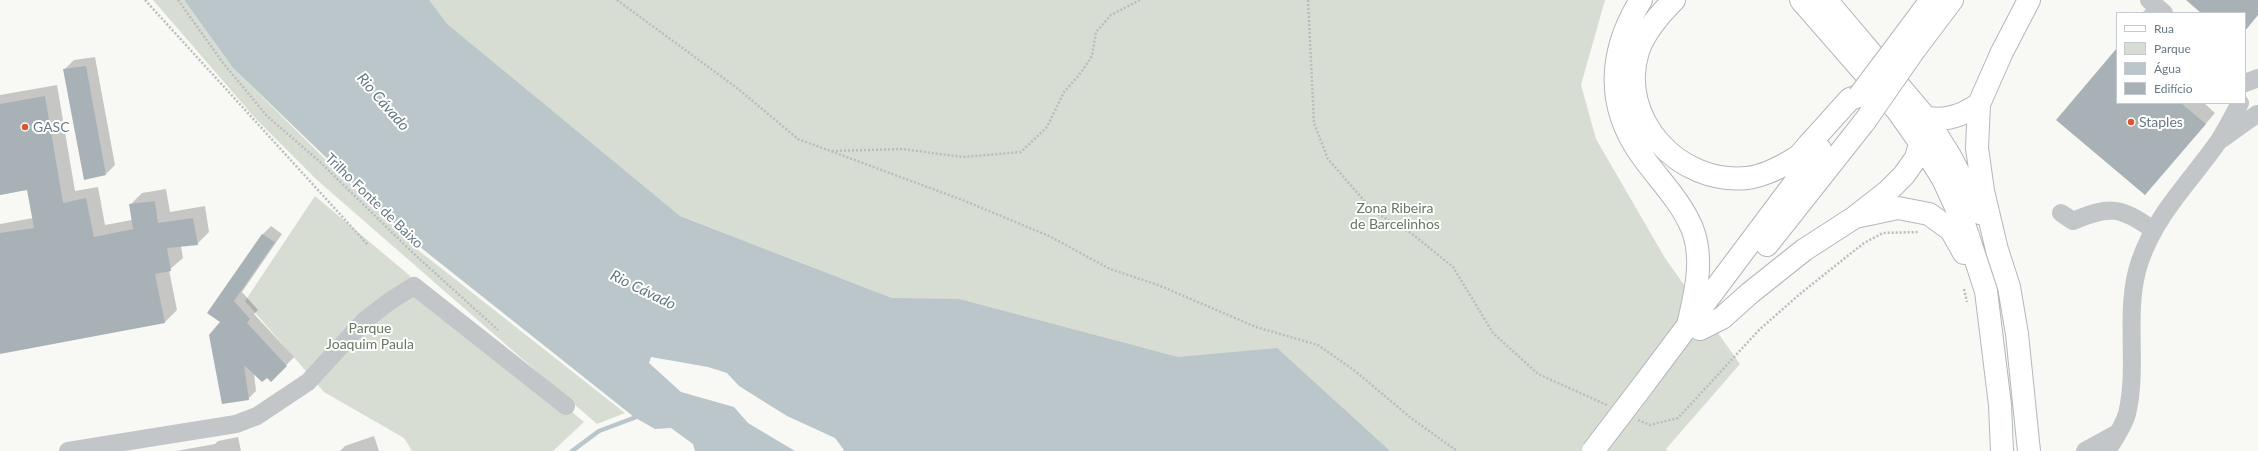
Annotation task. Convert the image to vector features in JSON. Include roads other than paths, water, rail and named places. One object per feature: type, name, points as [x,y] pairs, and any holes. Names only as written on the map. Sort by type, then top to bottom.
[{"type":"main road","points":[[1642,0],[1633,14],[1619,44],[1615,79],[1617,107],[1626,132],[1642,156],[1677,199],[1692,230],[1699,267],[1694,328]]},
{"type":"main road","points":[[1674,0],[1646,32],[1638,52],[1634,79],[1639,107],[1651,135],[1672,157],[1702,174],[1729,178],[1748,178],[1770,172],[1796,158],[1850,99],[1859,96]]},
{"type":"main road","points":[[1791,0],[1813,4],[1927,119],[1972,195],[1997,250]]},
{"type":"main road","points":[[1694,328],[1865,121],[1931,0]]},
{"type":"main road","points":[[1593,451],[1648,389],[1694,328],[1859,96],[1952,0]]},
{"type":"main road","points":[[2029,0],[2002,52],[1979,104],[1977,148],[1983,191],[1997,250],[2009,287],[2018,334],[2030,451]]},
{"type":"main road","points":[[1813,4],[1897,110],[1921,144],[1943,179],[1965,227],[1986,291],[2000,405],[2002,451]]},
{"type":"main road","points":[[1897,110],[1908,110],[1927,119],[1944,118],[1966,113],[1979,104]]},
{"type":"main road","points":[[1694,328],[1722,318],[1750,293],[1804,250],[1855,217],[1887,192],[1904,175],[1916,158],[1927,119]]},
{"type":"main road","points":[[1855,217],[1898,208],[1928,214],[1951,230],[1986,291]]},
{"type":"main road","points":[[1609,451],[1648,389]]},
{"type":"street","points":[[2148,0],[2163,12]]},
{"type":"street","points":[[2107,451],[2126,415],[2132,380],[2132,291],[2139,261],[2153,230],[2171,201],[2218,142],[2240,104]]},
{"type":"street","points":[[2242,104],[2247,111],[2258,114]]},
{"type":"street","points":[[2218,142],[2258,114]]},
{"type":"street","points":[[2061,213],[2073,221],[2101,211],[2114,210],[2133,216],[2153,230]]},
{"type":"street","points":[[68,451],[140,445],[236,424],[257,416],[308,382],[364,321],[390,301],[414,286],[566,406]]},
{"type":"street","points":[[2000,405],[2011,451]]},
{"type":"street","points":[[2087,451],[2118,432]]},
{"type":"water","name":"Rio Cávado","points":[[184,0],[429,0],[447,24],[680,216],[892,298],[959,299],[1178,357],[1277,348],[1390,451],[843,451],[844,450],[835,438],[787,416],[739,386],[727,373],[708,367],[651,357],[649,363],[681,392],[734,407],[748,423],[795,451],[695,451],[693,444],[671,428],[655,429],[634,417],[415,243],[233,68]]},
{"type":"waterway","points":[[572,451],[599,431],[639,416]]},
{"type":"place","name":"Staples","points":[[2131,122]]},
{"type":"place","name":"GASC","points":[[25,127]]},
{"type":"park label","name":"Zona Ribeira de Barcelinhos","points":[[1395,216]]},
{"type":"park label","name":"Parque Joaquim Paula","points":[[370,336]]}]
